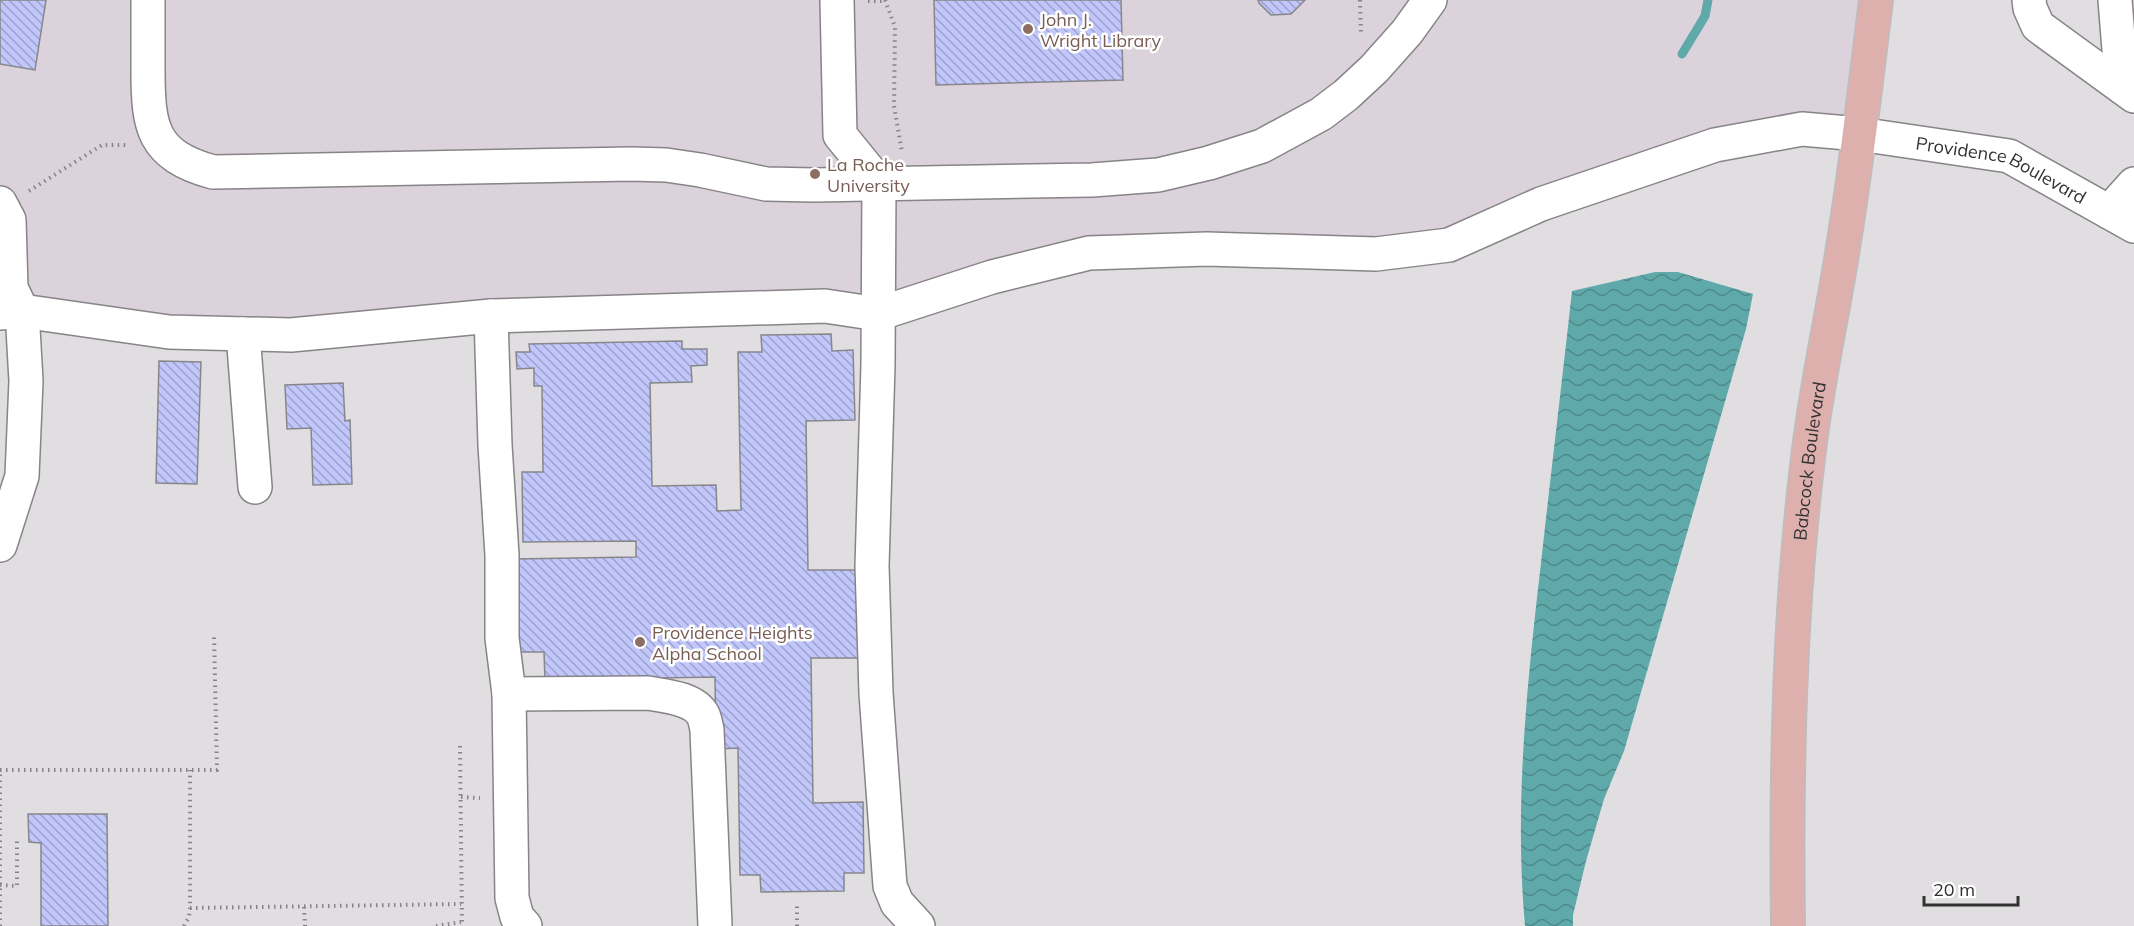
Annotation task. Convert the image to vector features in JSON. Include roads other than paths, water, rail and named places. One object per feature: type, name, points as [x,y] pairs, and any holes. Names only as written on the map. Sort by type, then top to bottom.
[{"type":"main road","name":"Babcock Boulevard","points":[[1788,926],[1787,831],[1798,562],[1808,457],[1844,241],[1876,0]]},
{"type":"street","points":[[148,0],[150,120],[157,137],[171,153],[189,165],[213,172],[666,165],[766,184],[1092,180],[1158,175],[1209,163],[1262,146],[1321,114],[1374,69],[1407,32],[1430,0]]},
{"type":"street","points":[[837,0],[840,135],[879,183],[872,566],[876,693],[890,886],[906,923]]},
{"type":"street","points":[[2030,0],[2030,8],[2038,26],[2128,91]]},
{"type":"street","points":[[2115,0],[2128,91]]},
{"type":"street","name":"Providence Boulevard","points":[[878,314],[992,277],[1089,253],[1207,249],[1376,254],[1449,244],[1541,204],[1715,145],[1802,129],[1859,134],[2009,156],[2122,219]]},
{"type":"street","points":[[2122,219],[2134,184]]},
{"type":"street","points":[[0,545],[22,476],[26,381],[11,312],[9,220],[13,198]]},
{"type":"street","points":[[11,312],[170,332],[291,335],[491,315],[825,306],[878,314]]},
{"type":"street","points":[[491,315],[495,445],[502,555],[502,638],[509,694],[512,898],[517,917],[525,926]]},
{"type":"street","points":[[243,334],[255,487]]},
{"type":"street","points":[[509,694],[648,693],[671,697],[691,704],[703,714],[707,730],[716,926]]},
{"type":"water","points":[[1655,272],[1678,272],[1753,294],[1746,329],[1624,751],[1604,799],[1586,861],[1573,915],[1573,926],[1525,926],[1521,835],[1527,699],[1572,291]]},
{"type":"waterway","points":[[1682,54],[1705,16],[1708,0]]},
{"type":"place","name":"John J. Wright Library","points":[[1028,29]]},
{"type":"place","name":"La Roche University","points":[[815,174]]},
{"type":"place","name":"Providence Heights Alpha School","points":[[640,642]]}]
